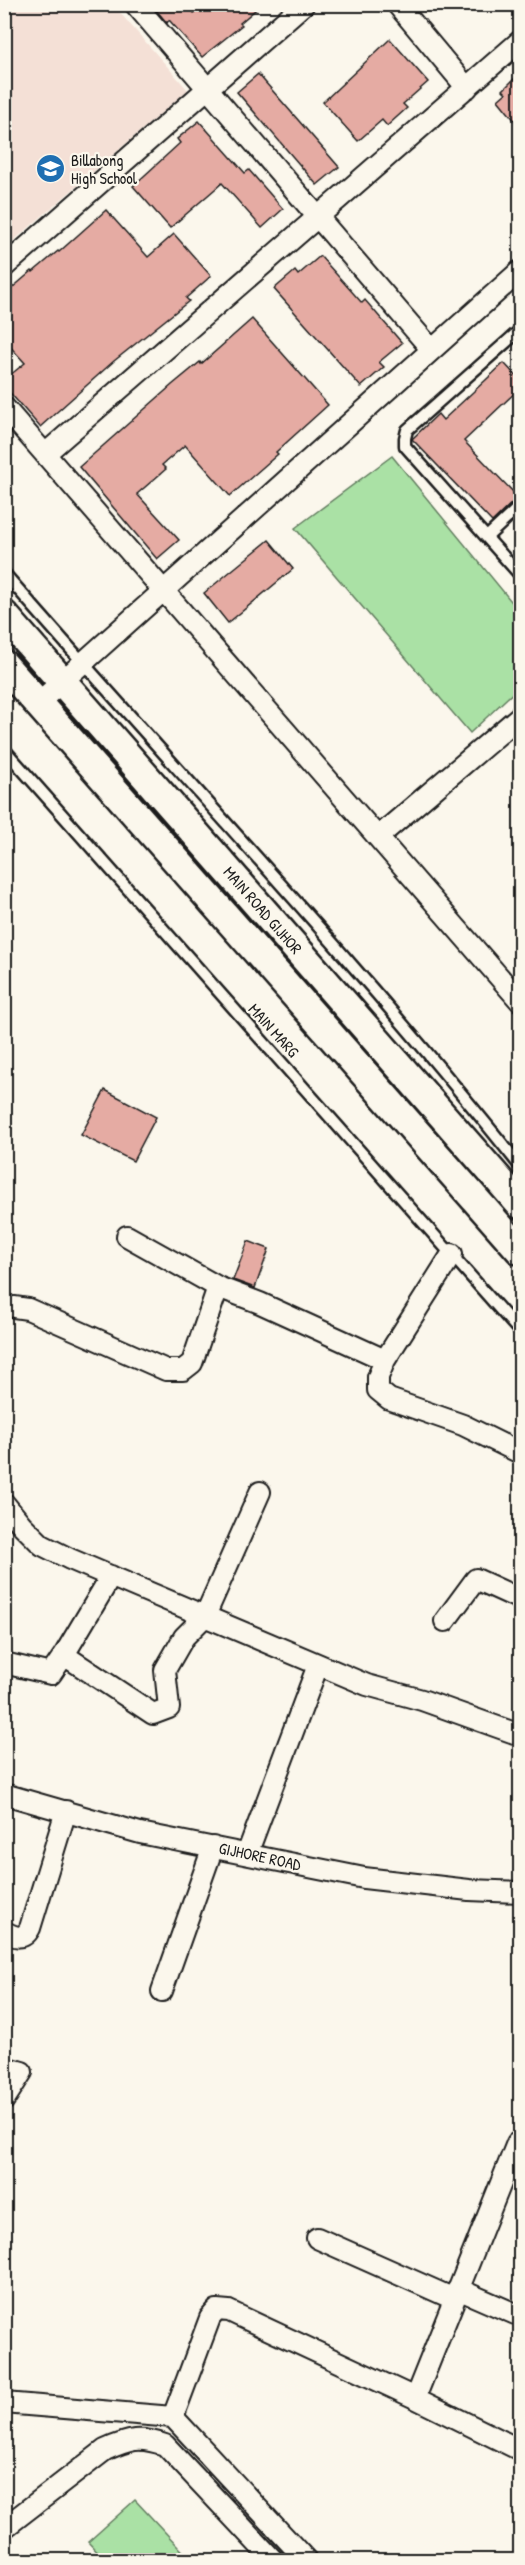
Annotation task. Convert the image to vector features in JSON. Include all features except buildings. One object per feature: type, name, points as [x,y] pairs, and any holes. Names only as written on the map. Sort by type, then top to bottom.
[{"type":"street","points":[[135,4],[432,350]]},
{"type":"street","points":[[4,267],[304,4]]},
{"type":"street","points":[[397,4],[467,88]]},
{"type":"street","points":[[45,454],[520,41]]},
{"type":"street","points":[[38,704],[520,271]]},
{"type":"street","points":[[4,407],[520,1001]]},
{"type":"street","name":"MAIN ROAD GIJHOR","points":[[4,615],[73,673],[520,1204]]},
{"type":"street","name":"MAIN ROAD GIJHOR","points":[[4,665],[520,1250]]},
{"type":"street","points":[[378,837],[520,716]]},
{"type":"street","points":[[127,1236],[218,1287],[260,1303],[385,1360]]},
{"type":"street","points":[[452,1254],[385,1360],[378,1377],[378,1390],[389,1399],[463,1425],[520,1453]]},
{"type":"street","points":[[14,1307],[28,1309],[166,1370],[183,1370],[192,1363],[218,1287]]},
{"type":"street","points":[[64,1655],[153,1714],[169,1708],[165,1670],[184,1637],[205,1616],[260,1492]]},
{"type":"street","points":[[4,1503],[22,1526],[42,1545],[367,1685],[422,1700],[520,1735]]},
{"type":"street","points":[[4,1663],[51,1674],[111,1576]]},
{"type":"street","points":[[444,1621],[477,1580],[520,1599]]},
{"type":"street","points":[[247,1854],[318,1665]]},
{"type":"street","name":"GIJHORE ROAD","points":[[4,1794],[140,1833],[364,1878],[470,1890],[520,1892]]},
{"type":"street","points":[[4,1931],[13,1936],[21,1937],[27,1934],[66,1812]]},
{"type":"street","points":[[162,1990],[213,1847]]},
{"type":"street","points":[[4,2067],[22,2072],[4,2100]]},
{"type":"street","points":[[415,2398],[519,2140]]},
{"type":"street","points":[[316,2238],[456,2294],[520,2316]]},
{"type":"street","points":[[173,2417],[210,2318],[217,2310],[229,2311],[520,2450]]},
{"type":"street","points":[[4,2403],[173,2417],[306,2560]]},
{"type":"street","points":[[4,2528],[105,2450],[122,2443],[145,2438],[165,2445],[273,2560]]},
{"type":"lane","points":[[520,330],[408,430],[405,438],[405,446],[488,536],[520,575]]},
{"type":"lane","points":[[488,536],[520,506]]},
{"type":"lane","points":[[4,573],[73,673],[339,949],[448,1075],[520,1166]]},
{"type":"lane","name":"MAIN MARG","points":[[4,749],[520,1332]]},
{"type":"shaded area","name":"Billabong High School","points":[[5,4],[113,5],[188,90],[5,248]]},
{"type":"green space","points":[[392,456],[520,612],[520,686],[470,733],[295,528]]},
{"type":"green space","points":[[135,2500],[191,2560],[105,2560],[88,2542]]},
{"type":"place","name":"Billabong High School","points":[[50,169]]}]
